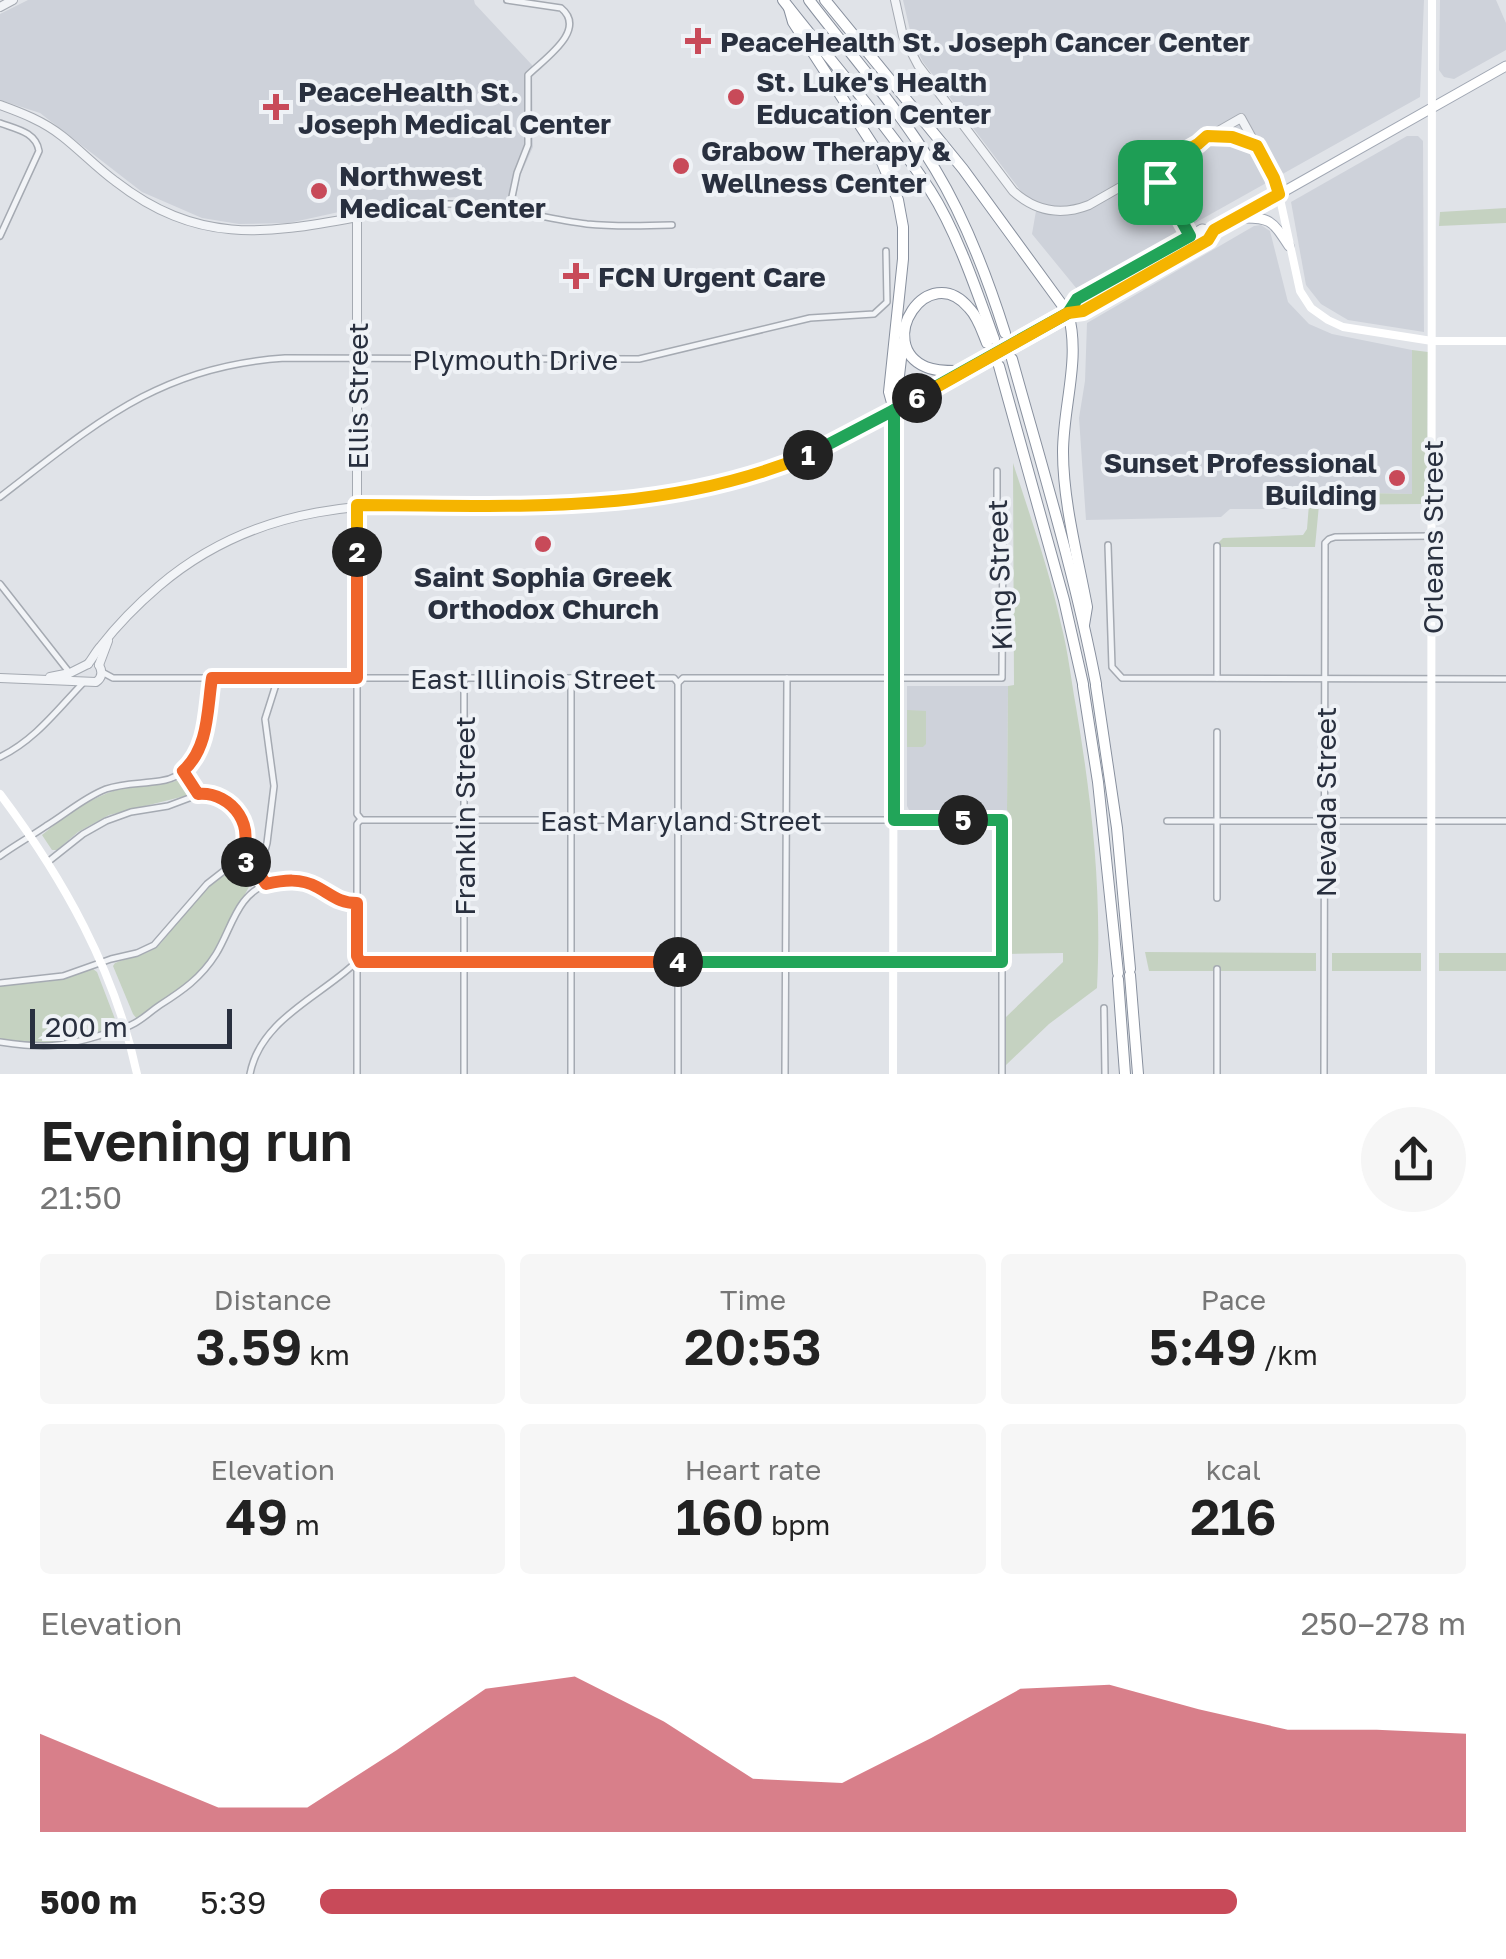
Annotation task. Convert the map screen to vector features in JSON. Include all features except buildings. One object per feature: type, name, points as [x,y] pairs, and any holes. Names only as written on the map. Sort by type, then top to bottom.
[{"type":"highway","points":[[809,0],[935,169],[968,230],[1006,333]]},
{"type":"highway","points":[[825,0],[963,169],[1068,313],[1073,350],[1062,457],[1087,607],[1084,625]]},
{"type":"highway","points":[[786,4],[932,193],[961,254],[990,341],[970,308],[960,300],[938,294],[926,296],[911,311],[904,332],[894,410]]},
{"type":"highway","points":[[786,4],[878,153],[898,200],[903,258],[888,392],[894,410]]},
{"type":"highway","points":[[904,332],[909,352],[924,366],[967,370]]},
{"type":"highway","points":[[1012,359],[1084,625],[1096,685],[1117,828],[1125,1074]]},
{"type":"highway","points":[[999,366],[1064,600],[1083,685],[1138,1074]]},
{"type":"main road","name":"Orleans Street","points":[[1431,1074],[1432,0]]},
{"type":"main road","points":[[894,1074],[894,410],[1068,313],[1083,311],[1208,240],[1214,230],[1506,66]]},
{"type":"main road","points":[[1279,194],[1300,290],[1312,308],[1328,320],[1343,327],[1432,341],[1506,341]]},
{"type":"main road","points":[[1236,218],[1268,220],[1289,246]]},
{"type":"main road","points":[[1068,313],[1077,299],[1202,229],[1214,230]]},
{"type":"main road","points":[[0,794],[49,861],[101,962],[125,1028],[136,1074]]},
{"type":"street","points":[[0,6],[13,0]]},
{"type":"street","points":[[507,0],[561,8],[570,19],[570,31],[556,50],[528,75],[528,146],[508,211]]},
{"type":"street","points":[[896,0],[903,36],[918,65],[1014,192],[1026,202],[1053,212],[1082,208],[1241,118],[1279,194]]},
{"type":"street","points":[[0,104],[52,128],[112,180],[142,200],[192,222],[229,230],[268,232],[438,204],[462,204],[587,224],[672,225]]},
{"type":"street","points":[[0,122],[32,137],[38,150],[0,236]]},
{"type":"street","points":[[1207,136],[1232,137],[1257,146]]},
{"type":"street","points":[[1154,169],[1190,236]]},
{"type":"street","name":"Ellis Street","points":[[356,1074],[357,217]]},
{"type":"street","name":"Plymouth Drive","points":[[0,497],[130,402],[180,378],[262,360],[638,359],[810,318],[874,314],[887,302],[886,250]]},
{"type":"street","points":[[65,676],[88,664],[109,636],[160,584],[218,545],[284,519],[357,505],[578,504],[654,498],[721,484],[787,464],[894,410]]},
{"type":"street","name":"King Street","points":[[996,472],[997,507],[1002,521],[1002,678]]},
{"type":"street","name":"Nevada Street","points":[[1324,1074],[1325,547],[1329,538],[1335,536],[1432,536]]},
{"type":"street","points":[[1108,546],[1112,667],[1116,674],[1128,679],[1506,679]]},
{"type":"street","points":[[1217,546],[1217,679]]},
{"type":"street","points":[[0,584],[59,659],[65,676]]},
{"type":"street","points":[[0,678],[65,676],[96,682],[109,636]]},
{"type":"street","points":[[88,664],[100,669]]},
{"type":"street","name":"East Illinois Street","points":[[100,669],[113,678],[1002,678]]},
{"type":"street","points":[[0,856],[108,788],[166,780],[183,771],[201,745],[212,678]]},
{"type":"street","points":[[258,872],[267,843],[274,786],[266,719],[278,678]]},
{"type":"street","name":"Franklin Street","points":[[464,678],[464,1074]]},
{"type":"street","points":[[570,1074],[571,678]]},
{"type":"street","points":[[786,1074],[787,678]]},
{"type":"street","points":[[678,680],[678,1074]]},
{"type":"street","points":[[0,757],[38,731],[84,682]]},
{"type":"street","points":[[1217,898],[1218,732]]},
{"type":"street","points":[[183,771],[198,794]]},
{"type":"street","points":[[0,983],[51,978],[137,954],[158,943],[199,892],[238,859],[248,837],[238,812],[218,796],[198,794],[168,806],[106,821],[49,861]]},
{"type":"street","name":"East Maryland Street","points":[[358,819],[1002,820],[1002,962]]},
{"type":"street","points":[[1167,821],[1506,821]]},
{"type":"street","points":[[238,859],[258,872],[266,884]]},
{"type":"street","points":[[0,1042],[62,1046],[125,1028],[198,978],[217,953],[240,906],[266,884],[298,881],[317,886],[342,902],[357,903]]},
{"type":"street","points":[[250,1074],[261,1047],[292,1011],[357,962],[1002,962],[1002,1074]]},
{"type":"street","points":[[1217,969],[1217,1074]]},
{"type":"street","points":[[1104,1008],[1105,1074]]},
{"type":"shaded area","name":"PeaceHealth St. Joseph Medical Center","points":[[28,0],[474,0],[532,65],[533,147],[520,176],[514,207],[457,197],[384,202],[289,223],[239,224],[202,218],[142,192],[40,113],[0,100],[0,14]]},
{"type":"shaded area","points":[[903,0],[1424,0],[1420,97],[1077,289],[1032,234],[1036,211],[923,62],[912,39]]},
{"type":"shaded area","points":[[1440,0],[1496,0],[1506,23],[1506,50],[1454,79],[1444,77],[1439,70]]},
{"type":"shaded area","points":[[1407,136],[1418,136],[1423,141],[1424,332],[1348,320],[1321,304],[1306,285],[1291,202]]},
{"type":"shaded area","points":[[1261,225],[1270,231],[1288,302],[1309,324],[1332,334],[1412,350],[1412,494],[1320,492],[1304,509],[1230,509],[1221,517],[1086,520],[1079,418],[1087,323]]},
{"type":"shaded area","points":[[907,686],[1008,686],[1007,810],[909,810]]},
{"type":"green space","points":[[1506,208],[1506,223],[1439,226],[1440,212]]},
{"type":"green space","points":[[1412,350],[1428,352],[1427,494],[1421,504],[1319,505],[1315,547],[1219,547],[1223,538],[1303,535],[1309,504],[1320,492],[1412,494]]},
{"type":"green space","points":[[1013,463],[1051,583],[1068,655],[1091,812],[1098,952],[1097,988],[1049,1024],[1006,1065],[1006,1017],[1063,962],[1063,953],[1006,954],[1007,828],[1011,823],[1007,810],[1008,686],[1014,685]]},
{"type":"green space","points":[[907,710],[926,711],[923,747],[907,747]]},
{"type":"green space","points":[[179,780],[189,787],[185,796],[109,815],[78,832],[57,850],[52,850],[42,835],[101,796],[124,788]]},
{"type":"green space","points":[[236,868],[249,872],[250,885],[212,954],[196,976],[137,1019],[113,966],[154,949],[204,889]]},
{"type":"green space","points":[[1145,952],[1316,953],[1316,971],[1149,971]]},
{"type":"green space","points":[[1332,953],[1421,953],[1421,971],[1332,971]]},
{"type":"green space","points":[[1439,953],[1506,953],[1506,971],[1439,971]]},
{"type":"green space","points":[[93,969],[115,1019],[112,1028],[57,1042],[0,1040],[0,986],[51,981]]},
{"type":"place","name":"PeaceHealth St. Joseph Cancer Center","points":[[698,41]]},
{"type":"place","name":"St. Luke's Health Education Center","points":[[736,97]]},
{"type":"place","name":"PeaceHealth St. Joseph Medical Center","points":[[276,107]]},
{"type":"place","name":"Grabow Therapy & Wellness Center","points":[[681,166]]},
{"type":"place","name":"Northwest Medical Center","points":[[319,191]]},
{"type":"place","name":"FCN Urgent Care","points":[[576,276]]},
{"type":"place","name":"Sunset Professional Building","points":[[1397,478]]},
{"type":"place","name":"Saint Sophia Greek Orthodox Church","points":[[543,544]]},
{"type":"route","points":[[1160,182],[1154,169],[1207,136],[1232,137],[1257,146],[1279,194],[1214,230],[1208,240],[1083,311],[1068,313],[969,369],[894,410],[894,820],[1002,820],[1002,962],[360,962],[357,903],[342,902],[317,886],[298,881],[266,884],[255,868],[238,859],[248,837],[238,812],[218,796],[198,794],[183,771],[201,745],[212,678],[357,678],[357,505],[623,502],[708,488],[787,464],[818,450],[894,410],[917,398],[969,369],[1037,330],[1068,313],[1077,299],[1190,236],[1160,182]]}]
